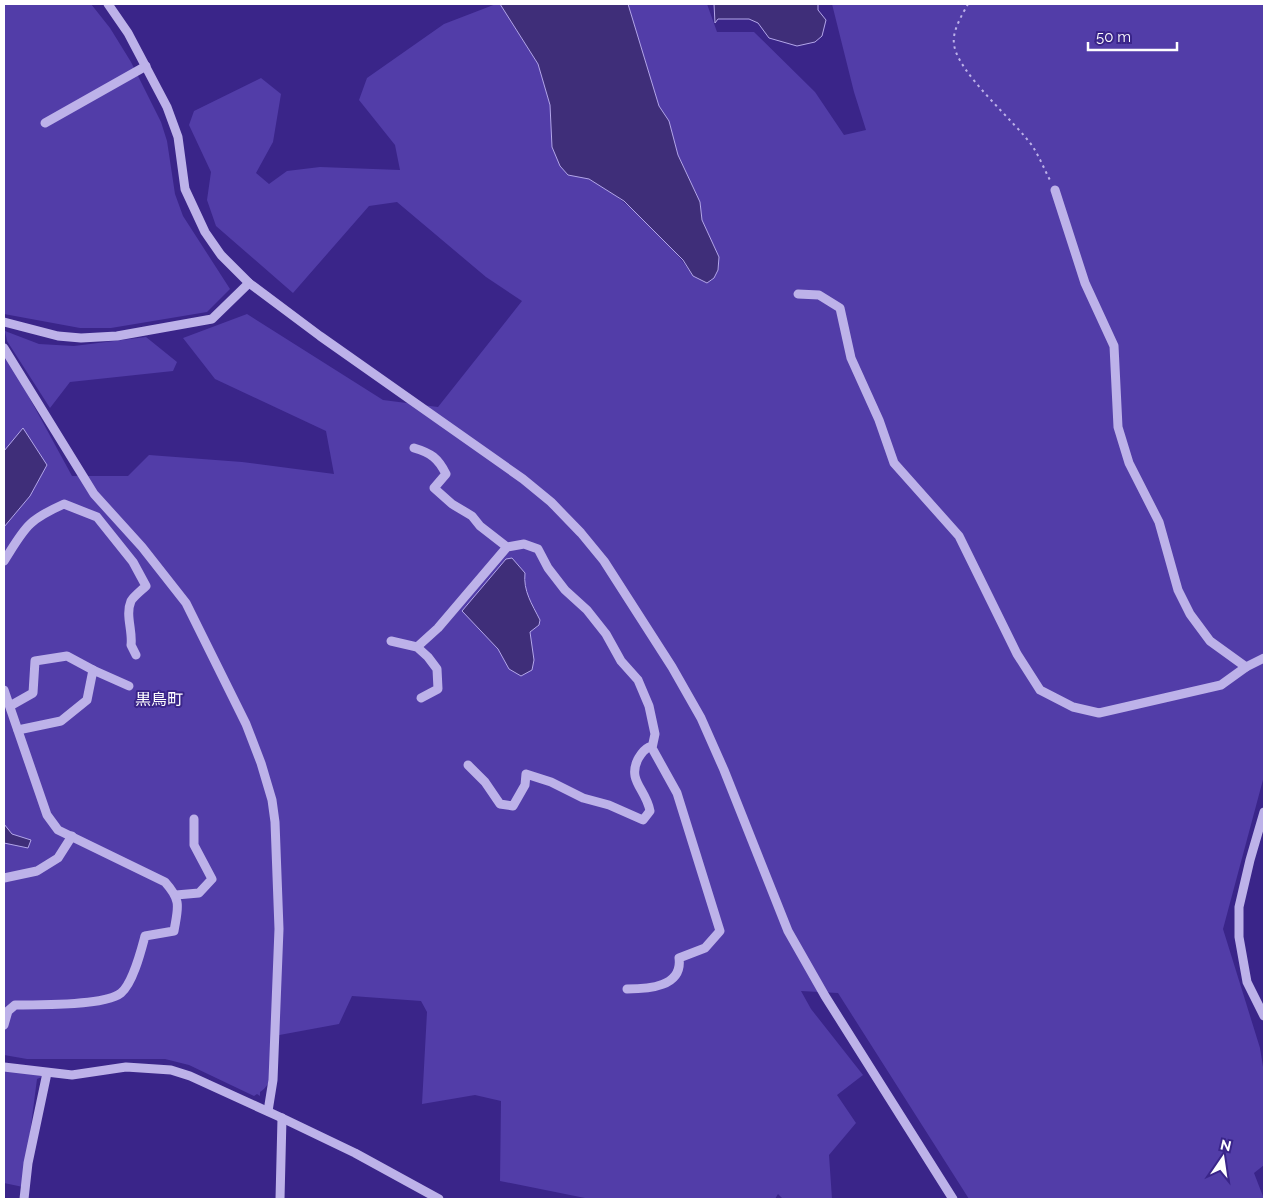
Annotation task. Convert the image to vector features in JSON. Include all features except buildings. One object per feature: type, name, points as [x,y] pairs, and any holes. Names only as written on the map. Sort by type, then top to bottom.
[{"type":"street","points":[[108,4],[128,33],[167,107],[178,136],[185,189],[195,213],[222,255],[248,283],[523,479],[563,514],[604,561],[672,667],[701,718],[724,770],[788,931],[825,996],[952,1199]]},
{"type":"street","points":[[45,123],[146,66]]},
{"type":"street","points":[[1055,190],[1085,283],[1114,346],[1118,427],[1129,463],[1159,522],[1178,590],[1190,614],[1210,641],[1246,667]]},
{"type":"street","points":[[4,322],[58,336],[81,338],[117,336],[212,319],[248,283]]},
{"type":"street","points":[[798,294],[819,295],[840,308],[851,358],[879,420],[894,463],[959,536],[1017,654],[1040,690],[1073,707],[1099,713],[1221,686],[1246,667],[1264,658]]},
{"type":"street","points":[[4,348],[94,494],[142,547],[186,603],[246,724],[261,763],[272,800],[275,822],[279,929],[273,1080],[268,1111]]},
{"type":"street","points":[[414,448],[431,453],[440,462],[446,474],[434,488],[452,504],[472,516],[480,526],[507,547]]},
{"type":"street","points":[[4,561],[25,527],[38,515],[64,504],[97,517],[133,562],[146,586],[132,601],[128,619],[132,635],[131,645],[136,655]]},
{"type":"street","points":[[418,647],[438,628],[507,547],[524,544],[538,549],[548,568],[565,590],[587,610],[606,634],[621,661],[638,680],[649,706],[655,734],[652,748],[678,793],[720,931],[705,948],[679,958],[680,966],[671,981],[649,989],[627,990]]},
{"type":"street","points":[[391,640],[418,647],[437,669],[438,689],[421,698]]},
{"type":"street","points":[[10,706],[33,694],[34,661],[67,656],[129,686]]},
{"type":"street","points":[[18,730],[61,721],[87,700],[94,670]]},
{"type":"street","points":[[4,690],[47,815],[58,830],[165,882],[176,895],[177,910],[174,931],[146,936],[134,972],[122,992],[103,1000],[15,1006],[6,1009],[4,1025]]},
{"type":"street","points":[[468,765],[485,782],[500,804],[513,806],[526,785],[526,774],[551,782],[583,798],[608,805],[643,820],[650,811],[647,797],[634,780],[634,768],[643,750],[649,747]]},
{"type":"street","points":[[1264,812],[1238,908],[1239,937],[1248,982],[1264,1011]]},
{"type":"street","points":[[176,895],[199,893],[212,879],[194,845],[194,820]]},
{"type":"street","points":[[4,878],[37,871],[44,867],[58,858],[72,836]]},
{"type":"street","points":[[4,1066],[72,1075],[126,1068],[171,1070],[190,1076],[268,1111],[355,1153],[439,1199]]},
{"type":"street","points":[[24,1199],[28,1163],[47,1073]]},
{"type":"street","points":[[280,1199],[282,1118]]},
{"type":"path","points":[[968,4],[958,24],[953,43],[960,60],[985,94],[1033,147],[1055,190]]},
{"type":"shaded area","points":[[4,4],[91,4],[110,28],[131,62],[161,122],[167,141],[175,194],[183,216],[230,289],[207,312],[111,328],[80,328],[4,314]]},
{"type":"shaded area","points":[[500,4],[538,64],[550,105],[552,147],[568,175],[588,179],[618,198],[647,222],[673,250],[693,276],[711,281],[718,270],[719,257],[702,220],[700,202],[678,155],[669,121],[659,106],[628,4],[707,4],[717,32],[754,32],[815,92],[844,135],[866,130],[854,92],[832,4],[1264,4],[1264,776],[1223,929],[1260,1048],[1264,1073],[1264,1165],[1254,1173],[1264,1199],[969,1199],[838,993],[801,991],[811,1009],[863,1075],[837,1095],[856,1123],[829,1155],[832,1199],[783,1199],[778,1194],[775,1199],[590,1199],[500,1181],[501,1101],[475,1095],[422,1104],[427,1012],[421,1001],[352,996],[339,1024],[274,1036],[272,1074],[266,1087],[260,1092],[260,1096],[257,1094],[254,1096],[189,1065],[165,1059],[27,1059],[4,1055],[4,351],[72,476],[128,476],[149,455],[242,462],[334,474],[326,431],[215,379],[183,338],[247,314],[383,400],[438,407],[522,301],[486,277],[397,202],[369,206],[293,293],[216,226],[207,200],[211,172],[189,125],[194,111],[261,78],[281,94],[273,142],[256,173],[269,184],[287,171],[320,167],[400,170],[395,145],[359,100],[367,78],[444,24]]},
{"type":"shaded area","points":[[500,4],[628,4],[659,106],[669,121],[678,155],[700,202],[702,220],[719,257],[718,270],[714,278],[707,283],[693,276],[683,260],[624,201],[589,179],[568,175],[560,166],[552,147],[550,105],[538,64]]},
{"type":"shaded area","points":[[714,4],[818,4],[818,10],[826,20],[822,36],[815,42],[797,46],[769,38],[758,23],[749,19],[718,19],[715,23]]},
{"type":"shaded area","points":[[5,331],[39,344],[74,346],[146,337],[177,362],[173,371],[70,382],[50,408],[7,341]]},
{"type":"shaded area","points":[[23,428],[47,465],[30,496],[4,527],[4,451]]},
{"type":"shaded area","points":[[512,558],[525,573],[525,586],[540,620],[539,625],[530,632],[534,660],[532,670],[521,676],[509,669],[498,649],[462,611],[506,559]]},
{"type":"shaded area","points":[[4,824],[12,834],[31,840],[28,848],[4,843]]},
{"type":"shaded area","points":[[4,1070],[44,1076],[37,1079],[23,1187],[4,1183]]},
{"type":"district","name":"黒鳥町","points":[[159,699]]}]
